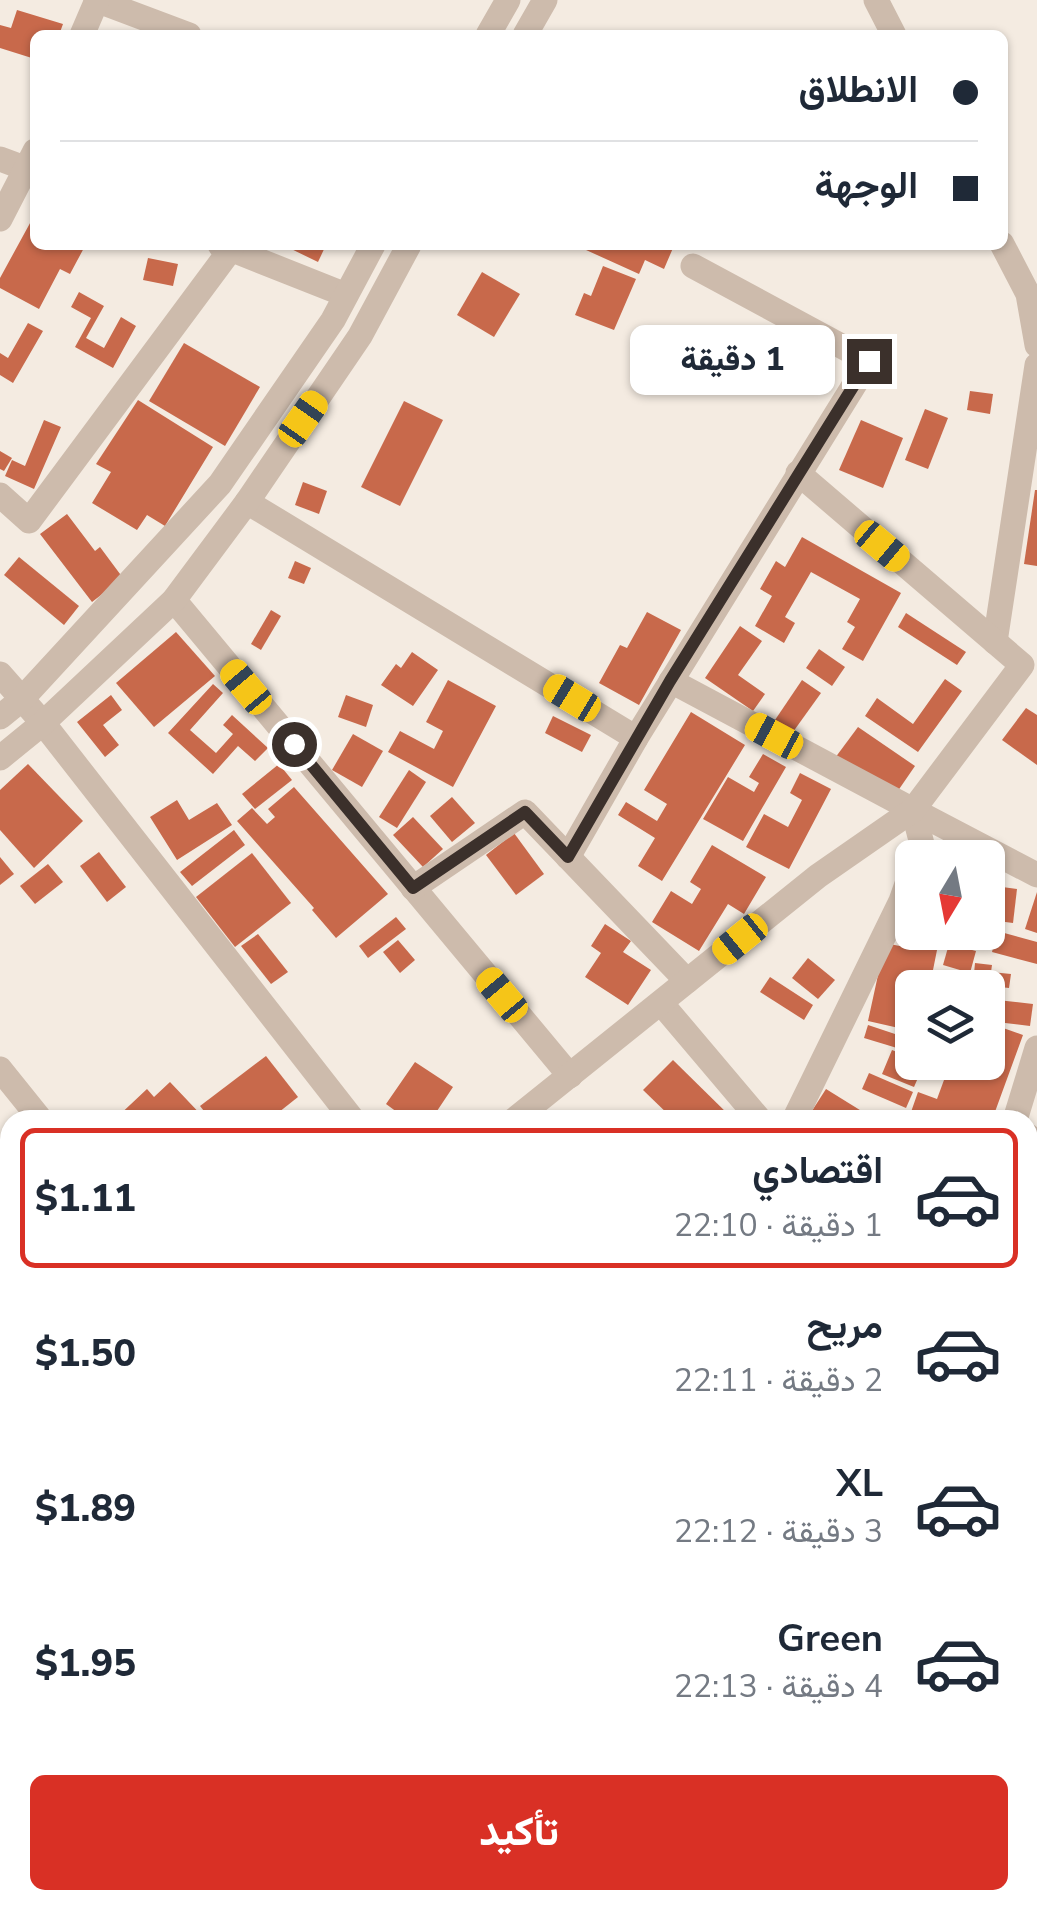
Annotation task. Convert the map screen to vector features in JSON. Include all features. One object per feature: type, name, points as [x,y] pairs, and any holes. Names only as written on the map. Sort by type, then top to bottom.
[{"type":"street","points":[[84,30],[96,0],[175,30]]},
{"type":"street","points":[[491,30],[508,0]]},
{"type":"street","points":[[528,30],[545,0]]},
{"type":"street","points":[[876,0],[891,30]]},
{"type":"street","points":[[0,159],[30,164]]},
{"type":"street","points":[[0,220],[30,169]]},
{"type":"street","points":[[0,494],[30,521],[223,250]]},
{"type":"street","points":[[233,250],[346,295]]},
{"type":"street","points":[[0,717],[21,700],[220,484],[346,295],[370,250]]},
{"type":"street","points":[[0,758],[174,600],[247,502],[360,336],[406,250]]},
{"type":"street","points":[[1005,250],[1028,294],[1037,345]]},
{"type":"street","points":[[568,857],[670,681],[869,361],[693,266]]},
{"type":"street","points":[[995,642],[1037,366]]},
{"type":"street","points":[[527,1110],[818,876],[913,810],[1030,671],[798,473]]},
{"type":"street","points":[[247,502],[636,738]]},
{"type":"street","points":[[174,600],[570,1076]]},
{"type":"street","points":[[0,674],[345,1110]]},
{"type":"street","points":[[670,681],[1037,875]]},
{"type":"street","points":[[913,810],[921,840]]},
{"type":"street","points":[[413,888],[525,812],[687,981]]},
{"type":"street","points":[[799,1110],[895,912]]},
{"type":"street","points":[[660,1003],[751,1110]]},
{"type":"street","points":[[1023,1110],[1037,1048]]},
{"type":"street","points":[[0,1069],[33,1110]]},
{"type":"building","points":[[17,10],[63,24],[61,30],[30,30],[30,57],[0,48],[0,25],[11,28]]},
{"type":"building","points":[[30,223],[30,250],[83,250],[70,274],[60,269],[39,309],[0,288],[0,278]]},
{"type":"building","points":[[293,250],[324,250],[318,262]]},
{"type":"building","points":[[586,250],[672,250],[664,269],[645,260],[639,274]]},
{"type":"building","points":[[148,258],[178,264],[173,286],[143,280]]},
{"type":"building","points":[[603,266],[636,279],[614,330],[575,315],[584,293],[591,296]]},
{"type":"building","points":[[482,272],[520,294],[494,337],[457,315]]},
{"type":"building","points":[[79,292],[104,306],[86,338],[104,348],[121,317],[136,326],[113,368],[75,347],[91,318],[71,307]]},
{"type":"building","points":[[28,323],[43,331],[13,383],[0,375],[0,353],[8,358]]},
{"type":"building","points":[[737,327],[780,343],[771,365],[729,349]]},
{"type":"building","points":[[184,343],[260,387],[225,446],[149,401]]},
{"type":"building","points":[[725,354],[743,357],[737,393],[719,390]]},
{"type":"building","points":[[970,391],[993,394],[990,414],[967,410]]},
{"type":"building","points":[[138,400],[213,447],[165,526],[147,515],[137,530],[92,503],[111,472],[96,464]]},
{"type":"building","points":[[404,401],[443,420],[400,506],[361,487]]},
{"type":"building","points":[[925,409],[948,418],[928,469],[905,460]]},
{"type":"building","points":[[44,420],[61,427],[34,489],[5,476],[12,460],[25,466]]},
{"type":"building","points":[[861,420],[903,438],[883,488],[839,470]]},
{"type":"building","points":[[0,451],[12,458],[4,471],[0,469]]},
{"type":"building","points":[[303,482],[327,491],[319,514],[295,505]]},
{"type":"building","points":[[1037,490],[1037,566],[1024,564]]},
{"type":"building","points":[[67,514],[95,551],[100,547],[123,578],[92,602],[40,534]]},
{"type":"building","points":[[802,537],[901,593],[863,661],[842,649],[855,627],[847,622],[860,599],[811,572],[785,617],[795,623],[784,643],[755,626],[772,596],[760,589],[776,561],[785,567]]},
{"type":"building","points":[[19,557],[79,606],[64,625],[4,575]]},
{"type":"building","points":[[295,561],[311,568],[304,584],[288,578]]},
{"type":"building","points":[[271,610],[281,616],[261,650],[251,644]]},
{"type":"building","points":[[647,612],[681,630],[639,705],[599,683],[620,645],[627,648]]},
{"type":"building","points":[[906,613],[966,652],[957,665],[898,627]]},
{"type":"building","points":[[740,626],[762,641],[738,675],[765,694],[753,711],[705,678]]},
{"type":"building","points":[[176,632],[215,676],[154,727],[116,683]]},
{"type":"building","points":[[819,649],[845,667],[832,686],[806,668]]},
{"type":"building","points":[[412,652],[438,670],[413,706],[381,685],[396,664],[401,668]]},
{"type":"building","points":[[945,679],[962,691],[918,752],[865,716],[877,698],[913,724]]},
{"type":"building","points":[[448,680],[496,706],[453,787],[388,752],[400,731],[434,749],[443,731],[426,722]]},
{"type":"building","points":[[802,680],[821,693],[793,732],[775,720]]},
{"type":"building","points":[[213,684],[223,693],[190,730],[216,753],[233,734],[223,725],[232,715],[268,748],[255,761],[238,746],[213,774],[168,733]]},
{"type":"building","points":[[111,695],[122,710],[103,725],[119,745],[105,757],[77,722]]},
{"type":"building","points":[[346,695],[373,705],[366,727],[338,717]]},
{"type":"building","points":[[1026,708],[1037,715],[1037,765],[1002,740]]},
{"type":"building","points":[[691,712],[745,745],[662,881],[638,866],[655,838],[618,815],[626,802],[657,821],[667,804],[644,790]]},
{"type":"building","points":[[553,716],[591,735],[582,752],[545,733]]},
{"type":"building","points":[[858,727],[915,766],[893,798],[835,758]]},
{"type":"building","points":[[353,734],[383,751],[362,787],[332,770]]},
{"type":"building","points":[[763,754],[786,767],[743,841],[703,819],[728,777],[754,792],[759,783],[749,777]]},
{"type":"building","points":[[28,764],[83,821],[34,868],[0,830],[0,790]]},
{"type":"building","points":[[279,764],[292,780],[255,809],[242,794]]},
{"type":"building","points":[[409,770],[426,782],[397,828],[379,817]]},
{"type":"building","points":[[800,773],[831,789],[789,869],[746,847],[764,814],[788,827],[802,800],[790,793]]},
{"type":"building","points":[[294,787],[388,894],[336,938],[237,821],[252,808],[267,824],[275,817],[268,809]]},
{"type":"building","points":[[452,797],[475,823],[452,842],[430,816]]},
{"type":"building","points":[[177,800],[189,820],[217,803],[232,825],[177,860],[150,817]]},
{"type":"building","points":[[413,817],[443,849],[423,867],[393,835]]},
{"type":"building","points":[[234,830],[245,845],[192,886],[180,872]]},
{"type":"building","points":[[514,833],[544,874],[516,895],[486,855]]},
{"type":"building","points":[[712,845],[766,877],[744,914],[728,904],[699,951],[652,922],[671,891],[692,904],[701,889],[690,882]]},
{"type":"building","points":[[99,852],[126,887],[107,902],[80,866]]},
{"type":"building","points":[[252,853],[291,903],[235,947],[196,897]]},
{"type":"building","points":[[0,857],[14,874],[0,885]]},
{"type":"building","points":[[48,864],[63,882],[35,904],[20,886]]},
{"type":"building","points":[[1005,887],[1017,889],[1013,923],[1005,922]]},
{"type":"building","points":[[1037,892],[1037,933],[1025,929]]},
{"type":"building","points":[[396,917],[406,929],[368,958],[359,946]]},
{"type":"building","points":[[605,924],[631,941],[623,952],[651,970],[628,1005],[585,977],[601,953],[591,946]]},
{"type":"building","points":[[1005,933],[1037,942],[1037,964],[992,952],[1005,950]]},
{"type":"building","points":[[258,934],[288,972],[271,984],[241,946]]},
{"type":"building","points":[[398,940],[415,960],[400,973],[383,952]]},
{"type":"building","points":[[885,943],[895,945],[895,950],[937,950],[933,970],[895,970],[895,1027],[868,1021]]},
{"type":"building","points":[[947,950],[976,951],[971,970],[943,965]]},
{"type":"building","points":[[808,958],[835,980],[818,999],[792,978]]},
{"type":"building","points":[[975,963],[992,965],[991,970],[974,970]]},
{"type":"building","points":[[1005,973],[1011,974],[1009,988],[1005,988]]},
{"type":"building","points":[[770,977],[813,1005],[804,1020],[760,992]]},
{"type":"building","points":[[1005,1001],[1033,1004],[1030,1026],[1005,1023]]},
{"type":"building","points":[[868,1025],[895,1034],[895,1047],[864,1038]]},
{"type":"building","points":[[1005,1029],[1023,1035],[996,1110],[912,1110],[918,1092],[937,1099],[944,1080],[1005,1080]]},
{"type":"building","points":[[892,1050],[895,1051],[895,1079],[882,1074]]},
{"type":"building","points":[[266,1056],[298,1097],[282,1110],[203,1110],[200,1106]]},
{"type":"building","points":[[673,1060],[724,1110],[664,1110],[643,1090]]},
{"type":"building","points":[[415,1062],[453,1087],[438,1110],[394,1110],[386,1104]]},
{"type":"building","points":[[869,1073],[913,1092],[906,1108],[862,1089]]},
{"type":"building","points":[[897,1080],[917,1080],[914,1087]]},
{"type":"building","points":[[170,1082],[197,1110],[125,1110],[147,1089],[154,1097]]},
{"type":"building","points":[[826,1089],[860,1110],[812,1110]]},
{"type":"route","points":[[294,744],[413,888],[525,812],[568,857],[670,681],[869,361]]}]
